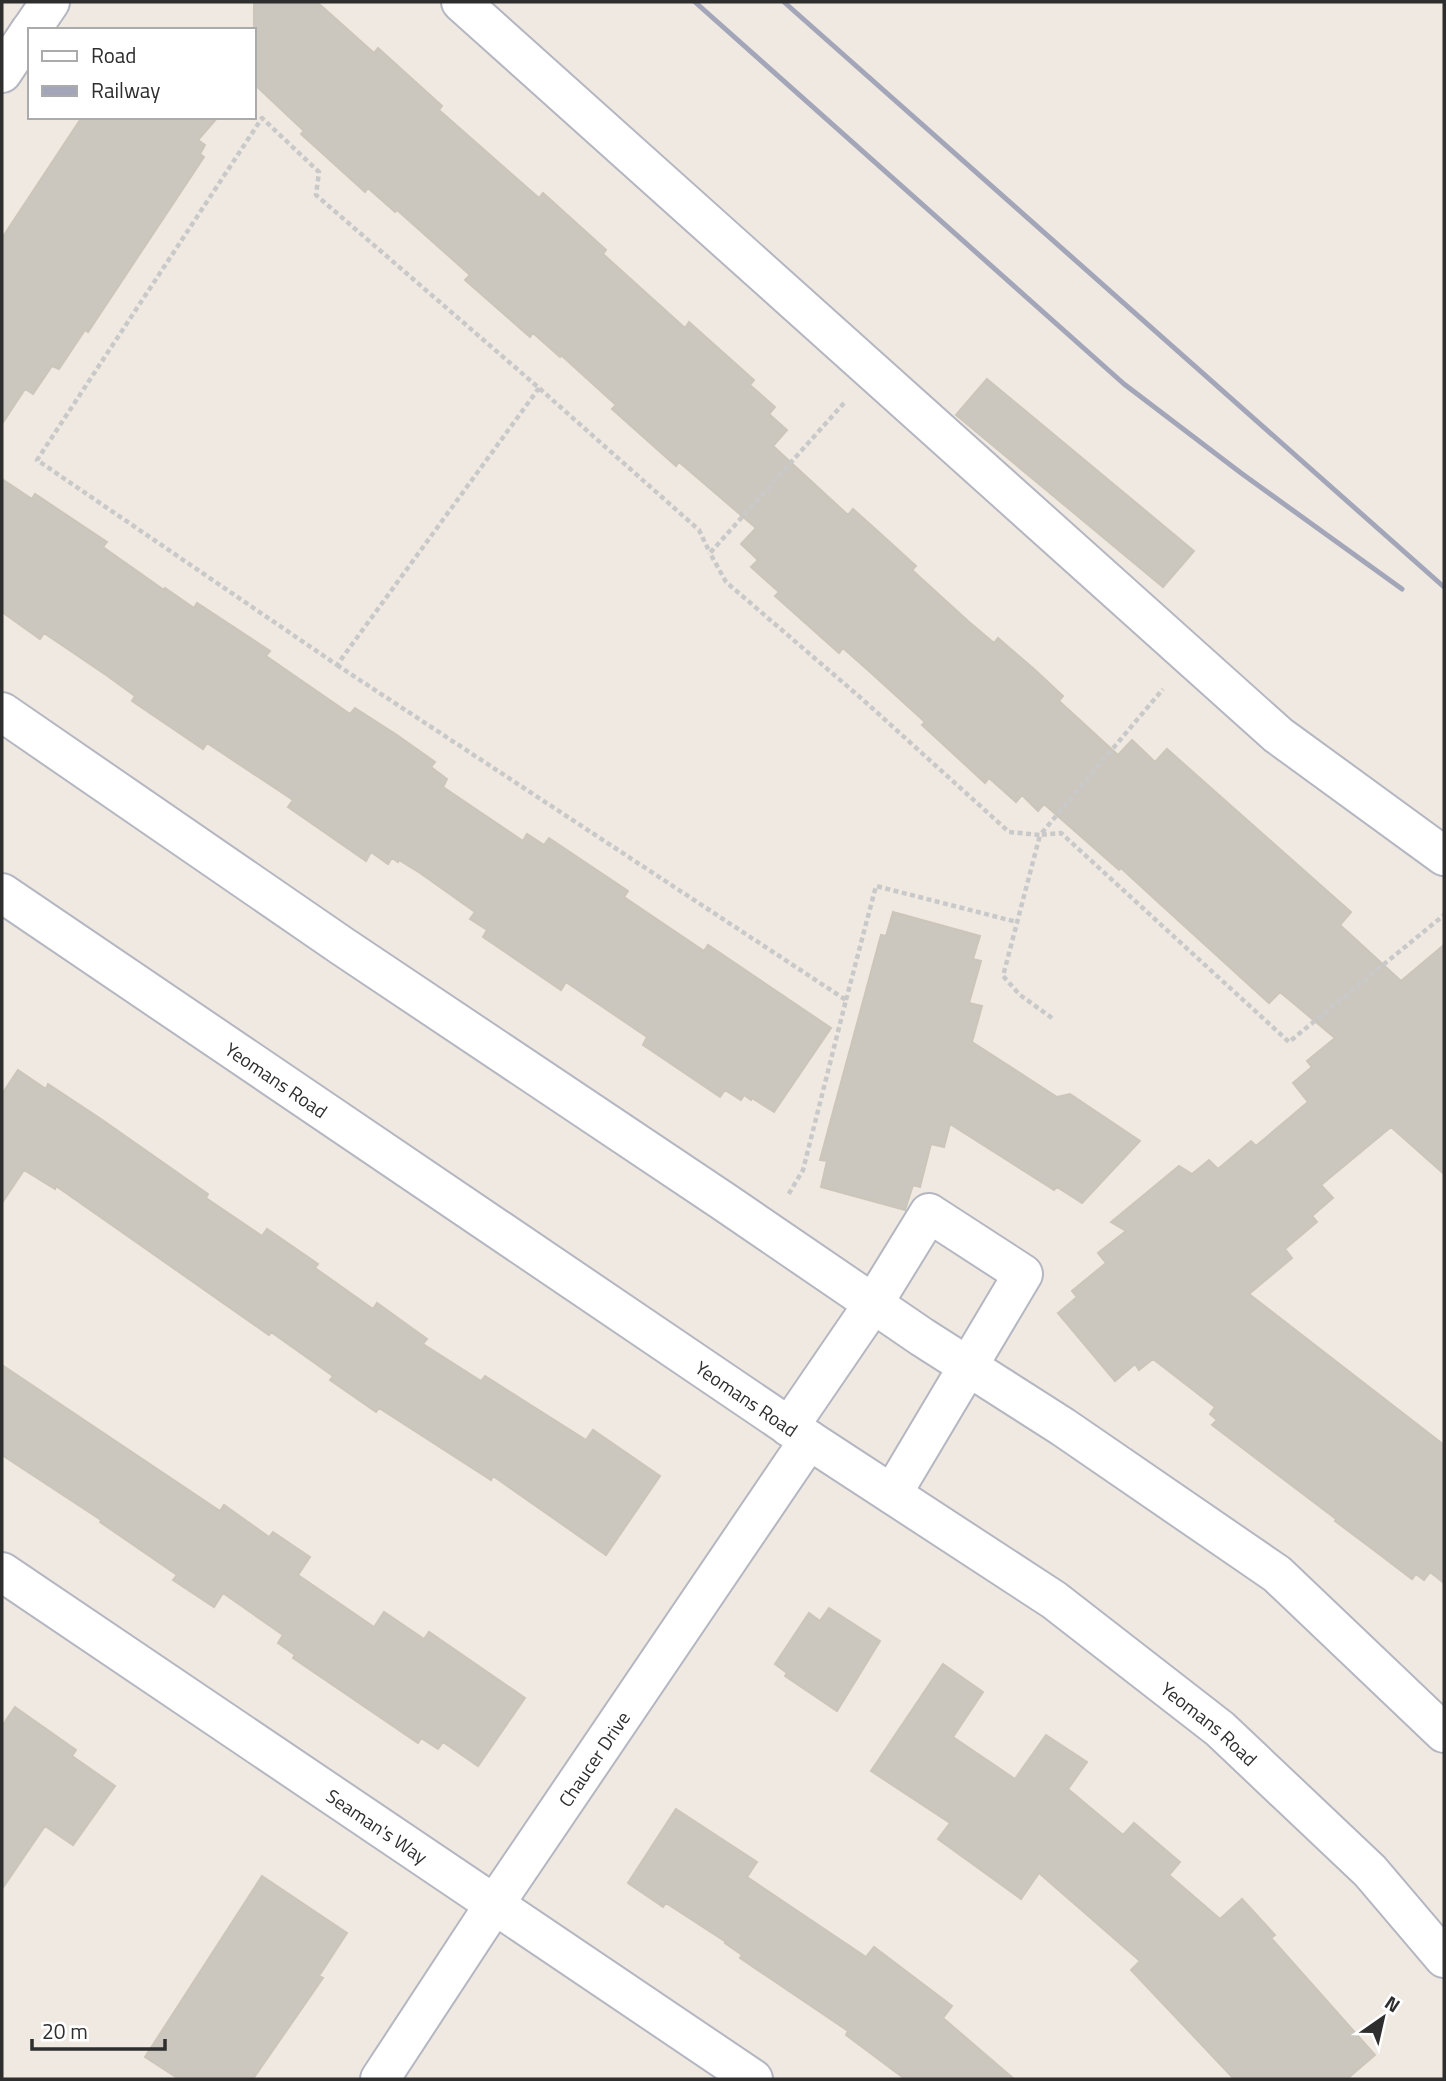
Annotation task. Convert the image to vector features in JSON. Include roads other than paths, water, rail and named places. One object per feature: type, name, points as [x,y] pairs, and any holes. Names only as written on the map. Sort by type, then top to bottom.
[{"type":"street","points":[[32,28],[50,2]]},
{"type":"street","points":[[461,2],[1278,735],[1444,856]]},
{"type":"street","points":[[2,73],[28,34]]},
{"type":"street","points":[[2,712],[330,939],[873,1304],[1063,1427],[1277,1574],[1444,1733]]},
{"type":"street","name":"Yeomans Road","points":[[2,893],[799,1433],[1054,1600],[1220,1729],[1370,1871],[1444,1958]]},
{"type":"street","name":"Chaucer Drive","points":[[380,2079],[799,1433],[929,1213],[1023,1274],[968,1367]]},
{"type":"street","points":[[892,1494],[968,1367]]},
{"type":"street","name":"Seaman's Way","points":[[2,1572],[753,2079]]},
{"type":"railway","points":[[695,2],[1124,384],[1241,473],[1402,589]]},
{"type":"railway","points":[[784,2],[1444,587]]}]
